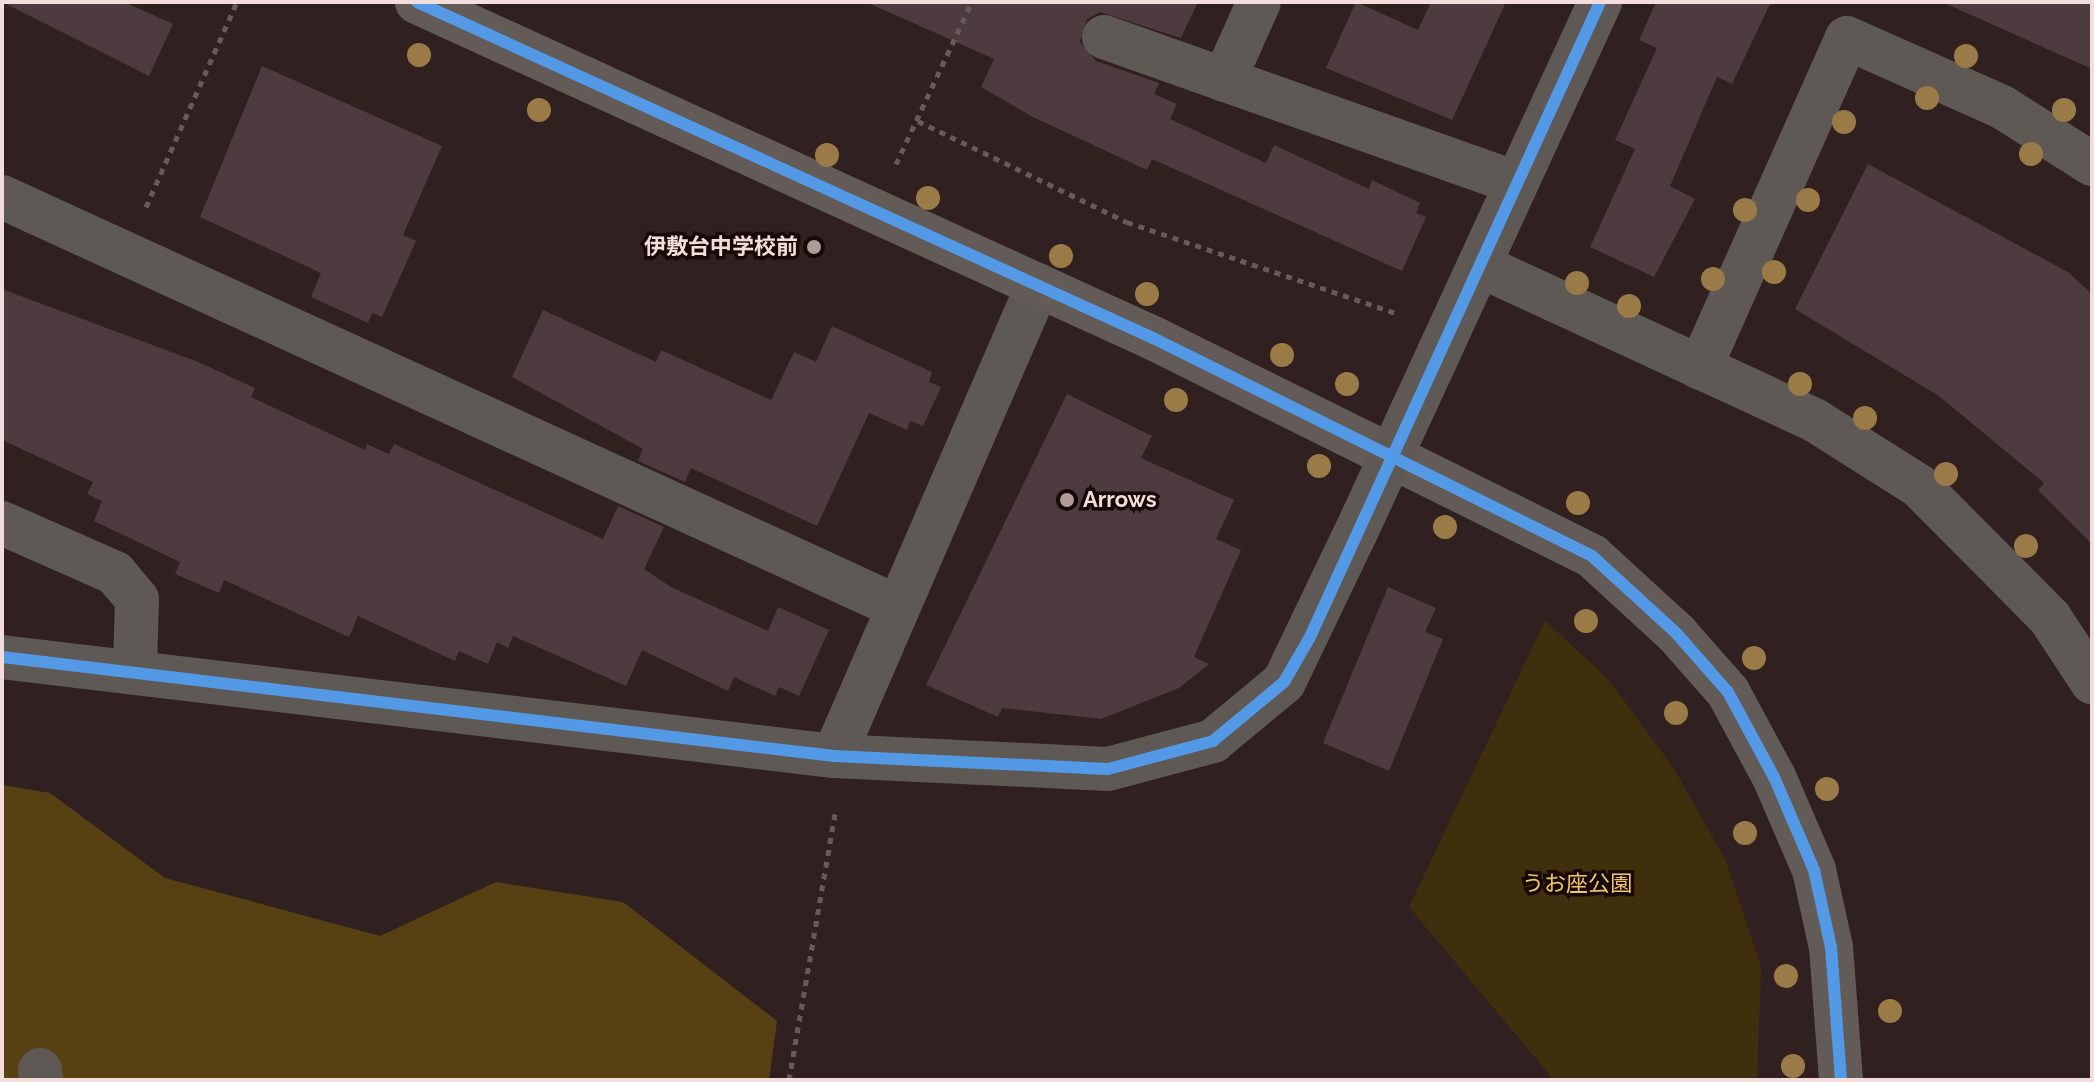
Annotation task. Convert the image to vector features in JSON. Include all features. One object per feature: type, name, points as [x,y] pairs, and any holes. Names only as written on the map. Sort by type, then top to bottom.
[{"type":"street","points":[[417,2],[1038,285],[1520,516],[1592,556],[1677,634],[1728,692],[1814,870],[1833,961],[1841,1080]]},
{"type":"street","points":[[1224,80],[1259,2]]},
{"type":"street","points":[[2,657],[135,669],[837,774],[1108,769],[1213,741],[1284,682],[1356,532],[1428,334],[1479,265],[1600,2]]},
{"type":"street","points":[[1104,37],[1516,183]]},
{"type":"street","points":[[1700,368],[1847,38],[2002,107],[2092,164]]},
{"type":"street","points":[[2,197],[898,607]]},
{"type":"street","points":[[1479,265],[1816,421],[1919,486],[2039,606],[2092,682]]},
{"type":"street","points":[[837,774],[898,607],[1038,285]]},
{"type":"street","points":[[2,523],[115,573],[137,599],[135,669]]},
{"type":"path","points":[[127,252],[237,2]]},
{"type":"path","points":[[895,167],[972,2]]},
{"type":"path","points":[[918,121],[1127,222],[1428,334]]},
{"type":"path","points":[[789,1080],[837,774]]},
{"type":"green space","name":"うお座公園","points":[[1545,621],[1607,678],[1673,767],[1725,859],[1761,967],[1757,1080],[1554,1080],[1409,907]]},
{"type":"shaded area","points":[[2,785],[50,793],[165,878],[380,936],[496,882],[623,902],[777,1021],[769,1080],[2,1080]]},
{"type":"building","points":[[2,2],[124,2],[173,24],[149,76]]},
{"type":"building","points":[[866,2],[1198,2],[1181,38],[1100,12],[1087,19],[1080,42],[1096,61],[1159,83],[1154,94],[1177,104],[1170,119],[1266,163],[1274,145],[1369,189],[1372,180],[1420,203],[1416,213],[1426,217],[1402,271],[1152,159],[1147,170],[1033,117],[981,87],[994,59]]},
{"type":"building","points":[[1356,2],[1418,30],[1431,2],[1506,2],[1452,120],[1326,68]]},
{"type":"building","points":[[1656,2],[1771,2],[1732,84],[1717,77],[1670,186],[1695,199],[1654,277],[1590,247],[1635,149],[1615,140],[1657,48],[1639,40]]},
{"type":"building","points":[[1942,2],[2092,2],[2092,69]]},
{"type":"building","points":[[262,66],[442,146],[403,235],[416,241],[382,317],[372,313],[368,323],[311,297],[321,273],[200,217]]},
{"type":"building","points":[[1868,164],[2068,272],[2092,294],[2092,544],[2038,490],[2044,483],[1939,396],[1795,309]]},
{"type":"building","points":[[2,289],[198,362],[255,388],[251,397],[365,450],[367,444],[389,454],[394,444],[603,539],[618,506],[664,527],[644,569],[671,587],[768,631],[778,607],[829,630],[799,696],[779,687],[775,696],[734,677],[728,691],[642,650],[626,686],[513,636],[508,648],[497,642],[488,664],[459,651],[455,661],[358,616],[349,637],[224,580],[219,593],[175,574],[180,562],[94,521],[102,501],[87,494],[93,482],[2,440]]},
{"type":"building","points":[[543,310],[656,362],[661,350],[771,400],[794,352],[816,362],[832,326],[932,372],[929,382],[941,387],[923,426],[910,421],[907,430],[869,413],[817,526],[691,468],[685,482],[638,461],[643,449],[512,377]]},
{"type":"building","points":[[1067,394],[1152,436],[1141,458],[1234,500],[1216,539],[1241,550],[1194,657],[1209,664],[1179,688],[1101,719],[1002,708],[998,717],[926,685]]},
{"type":"building","points":[[1388,587],[1436,608],[1425,632],[1443,639],[1389,771],[1323,743]]},
{"type":"cycle path","points":[[417,2],[1153,338],[1592,556],[1677,634],[1728,692],[1774,777],[1814,870],[1831,947],[1841,1080]]},
{"type":"cycle path","points":[[2,657],[834,756],[1108,769],[1213,741],[1284,682],[1310,637],[1600,2]]},
{"type":"place","name":"伊敷台中学校前","points":[[814,247]]},
{"type":"place","name":"Arrows","points":[[1067,500]]}]
